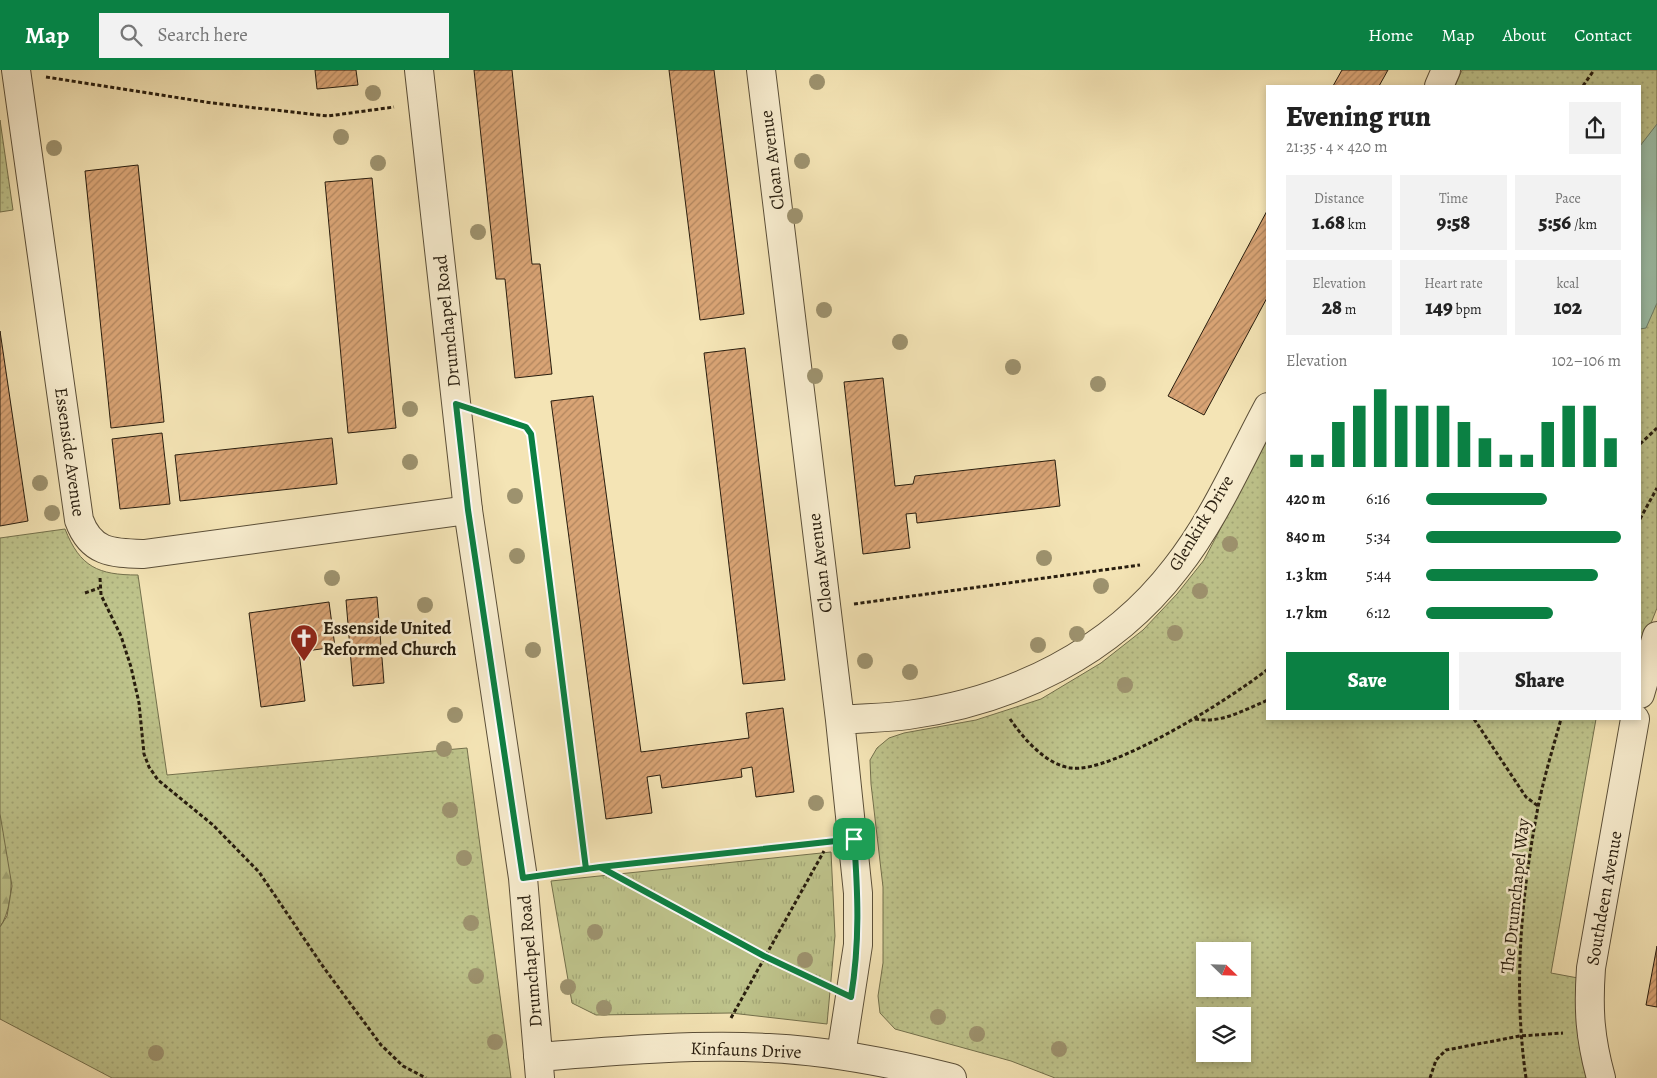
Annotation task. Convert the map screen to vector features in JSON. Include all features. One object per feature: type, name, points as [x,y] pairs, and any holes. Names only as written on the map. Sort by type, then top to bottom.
[{"type":"street","name":"Drumchapel Road","points":[[419,70],[468,510],[523,878],[539,1068]]},
{"type":"street","name":"Cloan Avenue","points":[[761,70],[840,720],[858,893],[858,944],[841,1055]]},
{"type":"street","points":[[1438,85],[1446,70]]},
{"type":"street","name":"Essenside Avenue","points":[[17,71],[79,520],[84,533],[93,544],[107,550],[144,554],[468,510]]},
{"type":"street","name":"Glenkirk Drive","points":[[840,720],[907,715],[957,706],[994,695],[1048,674],[1087,651],[1123,625],[1144,605],[1182,560],[1202,530],[1266,411]]},
{"type":"street","points":[[1641,691],[1657,636]]},
{"type":"street","name":"Southdeen Avenue","points":[[1601,1078],[1592,1043],[1589,1005],[1591,968],[1635,720]]},
{"type":"street","name":"Kinfauns Drive","points":[[539,1068],[608,1050],[716,1047],[770,1048],[841,1055],[908,1067],[952,1078]]},
{"type":"path","points":[[1584,85],[1594,70]]},
{"type":"path","points":[[17,71],[212,103],[328,116],[422,103]]},
{"type":"path","points":[[456,404],[526,427],[531,434],[586,869]]},
{"type":"path","points":[[1641,443],[1657,428]]},
{"type":"path","points":[[1641,517],[1657,488]]},
{"type":"path","points":[[107,550],[99,588],[121,636],[131,667],[139,703],[144,754],[149,767],[158,780],[213,825],[259,872],[324,968],[381,1045],[403,1066],[426,1078]]},
{"type":"path","points":[[826,607],[1182,560]]},
{"type":"path","points":[[85,593],[99,588]]},
{"type":"path","points":[[994,695],[1014,726],[1045,758],[1071,768],[1094,766],[1114,760],[1194,719],[1266,670]]},
{"type":"path","points":[[1194,719],[1210,722],[1266,701]]},
{"type":"path","name":"The Drumchapel Way","points":[[1475,720],[1526,797],[1538,806]]},
{"type":"path","name":"The Drumchapel Way","points":[[1526,1078],[1520,1036],[1521,932],[1538,806],[1561,720]]},
{"type":"path","points":[[523,878],[600,867],[829,842],[764,956],[716,1047]]},
{"type":"path","points":[[600,867],[764,956],[851,997]]},
{"type":"path","points":[[1430,1078],[1436,1060],[1446,1050],[1520,1036],[1591,1031]]},
{"type":"green space","points":[[1462,70],[1657,70],[1657,608],[1641,648],[1641,85],[1455,85]]},
{"type":"green space","points":[[0,120],[13,210],[0,212]]},
{"type":"green space","points":[[1266,442],[1266,720],[1596,720],[1551,973],[1578,978],[1588,1078],[1055,1078],[1011,1061],[895,1029],[880,1013],[878,996],[883,963],[883,887],[870,760],[877,748],[889,738],[904,733],[976,720],[1041,699],[1101,663],[1143,630],[1177,594],[1204,560]]},
{"type":"green space","points":[[65,529],[77,552],[92,566],[112,573],[138,575],[167,775],[467,748],[511,1078],[112,1078],[0,1019],[0,927],[7,916],[12,886],[0,814],[0,538]]},
{"type":"green space","points":[[0,814],[7,841],[11,887],[6,915],[0,927]]},
{"type":"green space","points":[[831,852],[835,936],[827,1024],[731,1013],[596,1015],[572,1003],[551,881]]},
{"type":"shaded area","points":[[1657,124],[1657,303],[1646,328],[1641,329],[1641,145]]},
{"type":"building","points":[[315,70],[356,70],[358,85],[317,89]]},
{"type":"building","points":[[474,70],[512,70],[532,264],[540,264],[552,374],[515,378],[505,279],[496,279]]},
{"type":"building","points":[[669,70],[714,70],[744,314],[700,320]]},
{"type":"building","points":[[1342,70],[1388,70],[1380,85],[1334,85]]},
{"type":"building","points":[[138,165],[164,422],[111,428],[85,171]]},
{"type":"building","points":[[372,178],[396,428],[348,433],[325,182]]},
{"type":"building","points":[[1266,213],[1266,300],[1204,415],[1168,396]]},
{"type":"building","points":[[0,331],[28,521],[0,526]]},
{"type":"building","points":[[745,348],[785,680],[743,684],[704,353]]},
{"type":"building","points":[[883,378],[895,486],[913,484],[915,476],[1055,460],[1060,506],[917,523],[916,513],[906,514],[910,548],[863,554],[844,382]]},
{"type":"building","points":[[593,396],[641,752],[749,738],[746,713],[783,708],[794,792],[756,797],[752,767],[741,769],[742,777],[662,788],[660,775],[647,777],[652,813],[606,819],[551,401]]},
{"type":"building","points":[[162,433],[170,504],[120,509],[112,439]]},
{"type":"building","points":[[332,438],[337,484],[180,501],[175,455]]},
{"type":"building","points":[[377,597],[384,683],[353,686],[346,600]]},
{"type":"building","points":[[329,602],[335,647],[299,652],[305,701],[261,707],[249,613]]},
{"type":"building","points":[[1657,946],[1657,1007],[1646,1005]]},
{"type":"place","name":"Essenside United Reformed Church","points":[[304,662]]},
{"type":"route","points":[[854,839],[600,867],[586,869],[523,878],[468,510],[456,404],[526,427],[531,434],[586,869],[600,867],[764,956],[851,997],[858,944],[858,893],[854,839]]}]
